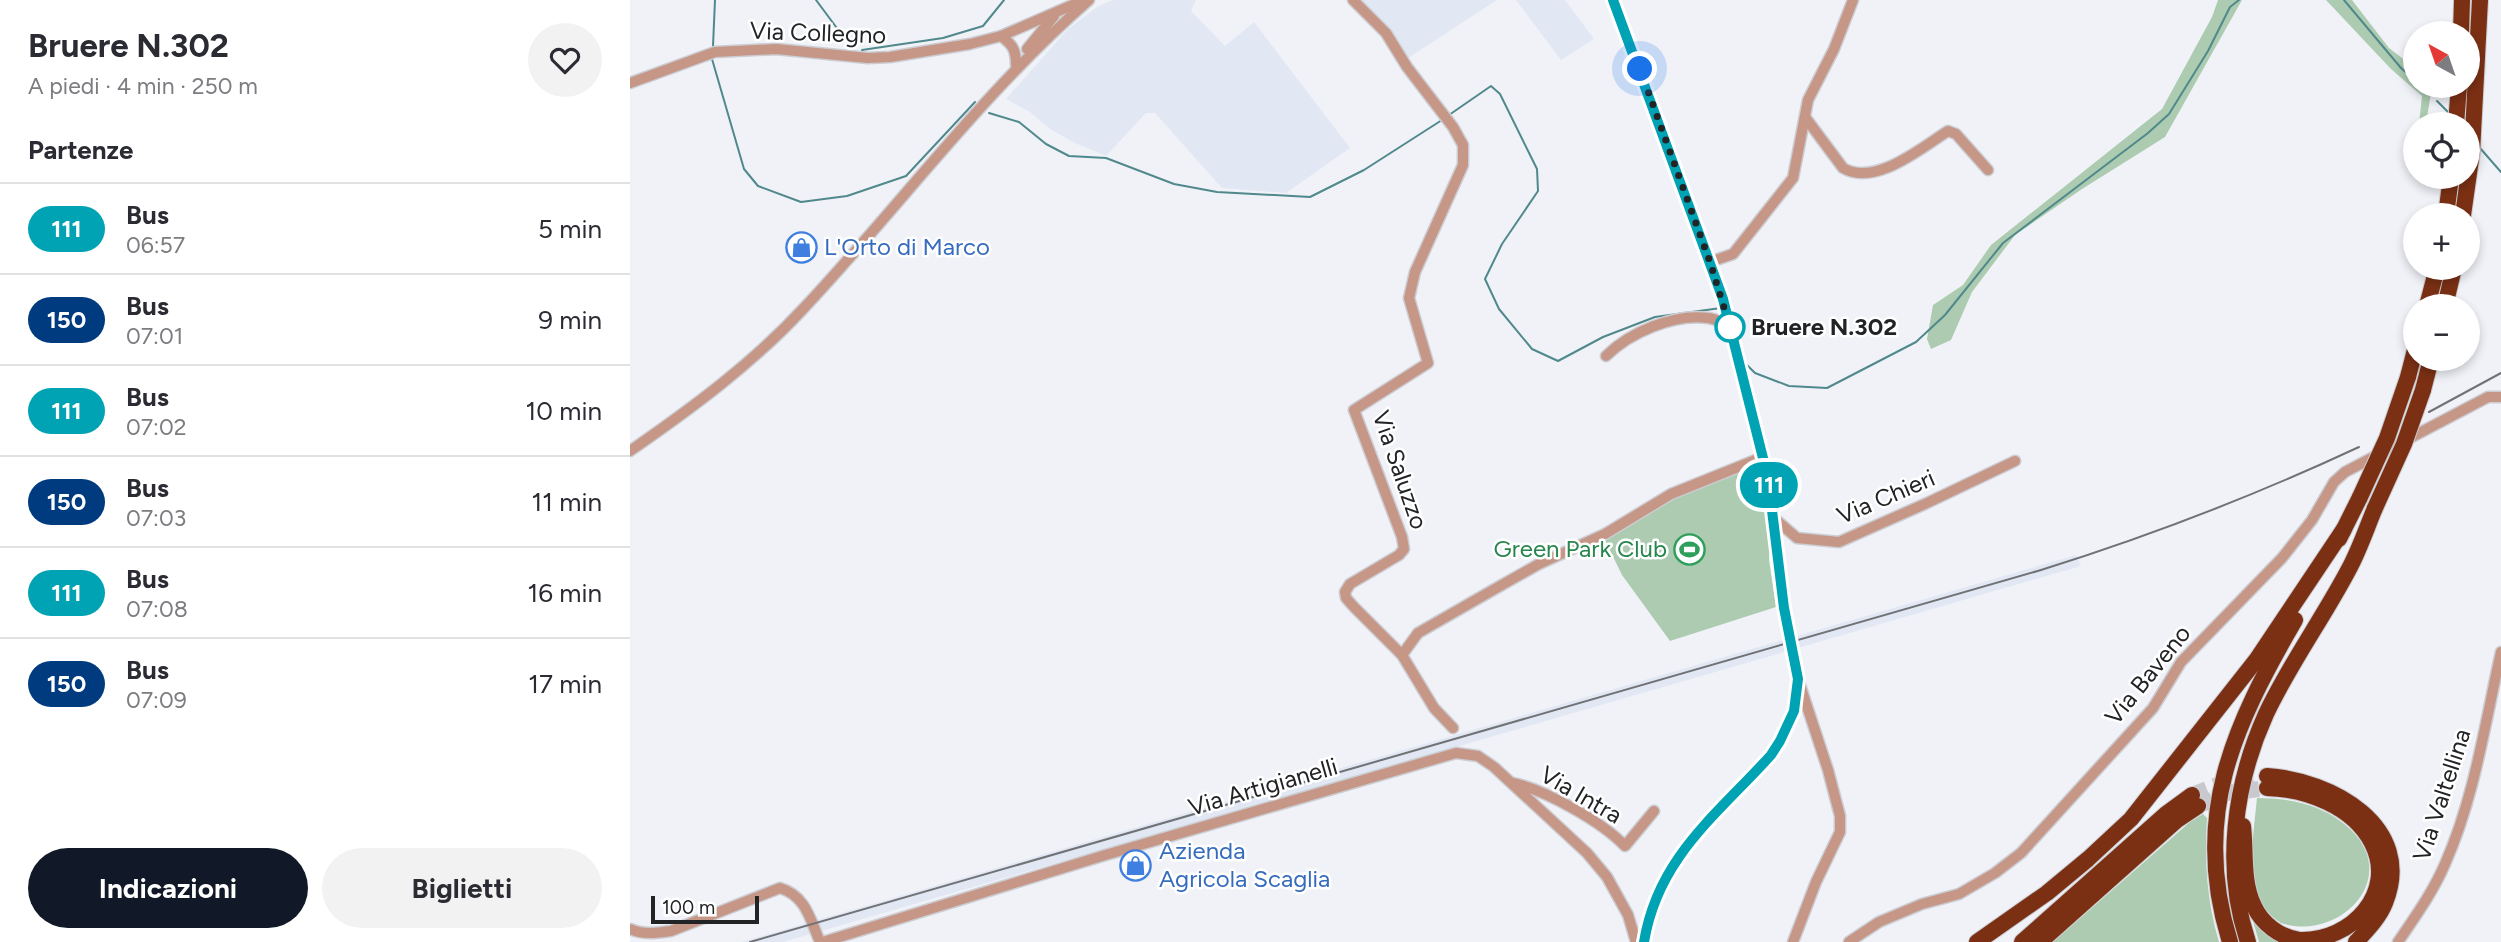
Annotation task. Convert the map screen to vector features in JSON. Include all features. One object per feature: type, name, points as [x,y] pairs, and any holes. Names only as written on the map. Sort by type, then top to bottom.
[{"type":"highway","points":[[2461,21],[2462,0]]},
{"type":"highway","points":[[2465,203],[2472,152],[2480,0]]},
{"type":"highway","points":[[2230,942],[2218,893],[2214,831],[2232,746],[2263,676],[2332,557],[2387,438],[2410,371]]},
{"type":"highway","points":[[2248,942],[2235,878],[2235,835],[2241,785],[2266,715],[2351,565],[2404,444],[2428,371]]},
{"type":"highway","points":[[1977,942],[2047,893],[2140,809],[2257,659],[2344,529]]},
{"type":"highway","points":[[2240,799],[2247,886],[2253,905],[2260,918],[2282,934],[2308,942],[2323,941],[2350,930],[2370,907],[2379,878],[2378,863],[2371,842],[2358,824],[2324,801],[2267,782],[2302,781],[2338,795],[2365,814],[2378,830],[2389,858],[2389,890],[2376,919],[2356,942]]},
{"type":"highway","points":[[2022,942],[2166,814],[2195,800],[2177,820],[2040,942]]},
{"type":"street","name":"Via Collegno","points":[[630,83],[715,52],[776,49],[868,58],[890,57],[1001,36],[1087,0]]},
{"type":"street","points":[[630,451],[708,395],[803,310],[1006,79],[1046,37],[1087,0]]},
{"type":"street","name":"Via Saluzzo","points":[[1353,0],[1386,33],[1463,145],[1463,165],[1415,272],[1409,298],[1427,363],[1353,410],[1402,537],[1404,549],[1399,555],[1350,584],[1345,592],[1346,598],[1402,655]]},
{"type":"street","points":[[1613,0],[1710,262],[1729,324],[1763,457],[1775,519],[1784,608],[1798,679],[1840,816],[1840,832],[1816,882],[1793,942]]},
{"type":"street","points":[[1710,262],[1733,254],[1793,178],[1808,100],[1853,0]]},
{"type":"street","points":[[1046,37],[1059,11]]},
{"type":"street","points":[[1006,79],[1039,33],[1059,11]]},
{"type":"street","points":[[1001,36],[1015,49],[1016,65]]},
{"type":"street","points":[[1805,117],[1843,168],[1852,173],[1870,173],[1897,164],[1948,131],[1956,134],[1988,170]]},
{"type":"street","points":[[1606,356],[1632,335],[1655,326],[1686,318],[1707,317],[1729,324]]},
{"type":"street","name":"Via Baveno","points":[[1849,942],[1879,922],[1922,904],[1959,894],[1995,873],[2021,853],[2153,708],[2180,662],[2282,558],[2312,520],[2334,482],[2345,472],[2488,397],[2501,397]]},
{"type":"street","points":[[1453,728],[1434,708],[1402,655],[1418,633],[1516,577],[1605,534],[1671,494],[1763,457]]},
{"type":"street","name":"Via Chieri","points":[[1775,519],[1797,538],[1839,542],[2015,461]]},
{"type":"street","name":"Via Valtellina","points":[[2398,942],[2445,864],[2478,766],[2501,652]]},
{"type":"street","points":[[1644,942],[1657,895],[1675,860],[1771,755],[1780,741],[1794,711],[1798,679]]},
{"type":"street","name":"Via Artigianelli","points":[[821,942],[1102,856],[1456,753],[1478,756],[1511,782],[1587,853],[1607,877],[1628,915],[1636,942]]},
{"type":"street","name":"Via Intra","points":[[1511,782],[1530,787],[1604,827],[1625,846],[1654,811]]},
{"type":"street","points":[[630,929],[645,933],[671,931],[780,888],[792,893],[804,904],[821,942]]},
{"type":"shaded area","points":[[1112,0],[1196,0],[1191,11],[1225,46],[1254,22],[1350,148],[1286,193],[1222,188],[1155,113],[1146,113],[1106,156],[1050,129],[1030,112],[1006,99],[1068,29],[1097,7]]},
{"type":"shaded area","points":[[1360,0],[1497,0],[1408,58],[1388,29]]},
{"type":"shaded area","points":[[1516,0],[1565,0],[1594,39],[1561,60]]},
{"type":"shaded area","points":[[2076,555],[2081,566],[783,942],[741,942]]},
{"type":"green space","points":[[2218,0],[2242,0],[2165,137],[2015,235],[1972,292],[1951,340],[1931,349],[1927,339],[1933,305],[1963,285],[1991,245],[2162,109],[2212,17]]},
{"type":"green space","points":[[2326,0],[2352,0],[2389,48],[2403,59],[2403,79]]},
{"type":"green space","points":[[2422,98],[2430,98],[2428,112],[2420,112]]},
{"type":"green space","name":"Green Park Club","points":[[1755,461],[1773,488],[1769,560],[1776,607],[1670,641],[1622,575],[1604,538],[1674,496]]},
{"type":"green space","points":[[2257,798],[2282,799],[2330,814],[2351,830],[2365,849],[2369,868],[2366,886],[2356,902],[2342,915],[2323,923],[2303,926],[2281,923],[2264,907],[2259,898],[2253,871]]},
{"type":"green space","points":[[2203,814],[2207,818],[2206,865],[2209,896],[2219,942],[2053,942],[2190,822]]},
{"type":"green space","points":[[2252,918],[2283,942],[2259,942]]},
{"type":"waterway","points":[[713,46],[715,0]]},
{"type":"waterway","points":[[816,0],[845,39]]},
{"type":"waterway","points":[[862,50],[943,38],[983,26],[1004,0]]},
{"type":"waterway","points":[[1744,362],[1755,373],[1789,386],[1827,388],[1916,342],[1945,315],[2003,243],[2148,133],[2169,114],[2208,51],[2230,7],[2239,0]]},
{"type":"waterway","points":[[2344,0],[2403,70]]},
{"type":"waterway","points":[[712,59],[744,169],[758,186],[801,202],[847,196],[906,176],[975,102]]},
{"type":"waterway","points":[[1449,115],[1491,86],[1500,94],[1537,169],[1538,191],[1502,244],[1485,279],[1499,309],[1532,349],[1558,361],[1603,337],[1655,317],[1721,308]]},
{"type":"waterway","points":[[2437,101],[2448,112]]},
{"type":"waterway","points":[[989,113],[1019,122],[1046,144],[1069,156],[1106,158],[1174,184],[1217,192],[1310,197],[1364,170],[1442,120]]},
{"type":"waterway","points":[[2480,148],[2501,172]]},
{"type":"waterway","points":[[1732,311],[1738,321],[1739,343]]},
{"type":"tunnel","points":[[2192,795],[2225,782],[2267,776]]},
{"type":"tunnel","points":[[2198,806],[2227,793],[2267,788]]},
{"type":"railway","points":[[2429,412],[2501,373]]},
{"type":"railway","points":[[750,942],[2041,570],[2202,514],[2359,447]]},
{"type":"bus line","name":"111","points":[[1613,0],[1723,299],[1768,478],[1784,608],[1798,679],[1794,711],[1780,741],[1771,755],[1675,860],[1657,895],[1644,942]]},
{"type":"place","name":"L'Orto di Marco","points":[[801,247]]},
{"type":"place","name":"Bruere N.302","points":[[1730,327]]},
{"type":"place","name":"Green Park Club","points":[[1690,549]]},
{"type":"place","name":"Azienda Agricola Scaglia","points":[[1136,865]]},
{"type":"route","points":[[1640,69],[1723,299],[1730,327]]}]
